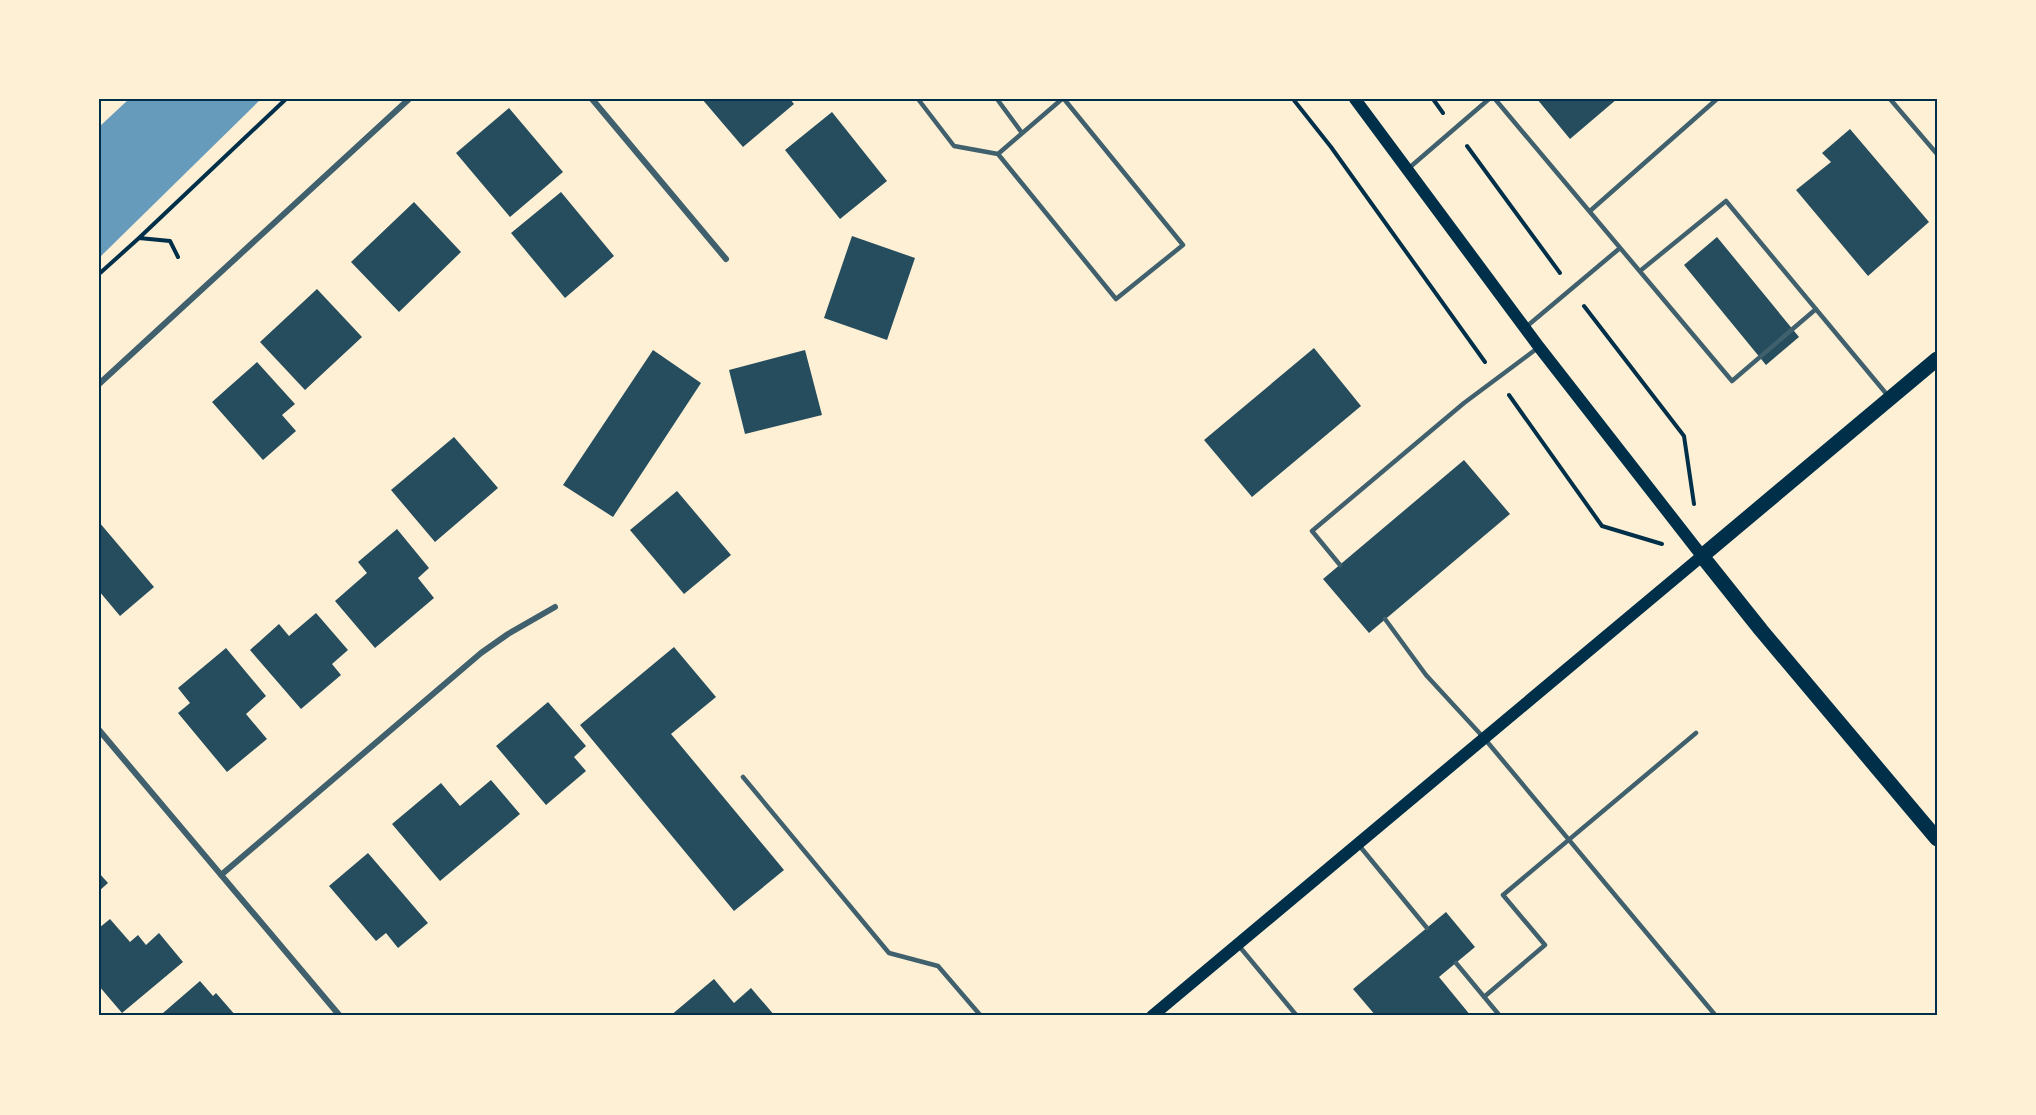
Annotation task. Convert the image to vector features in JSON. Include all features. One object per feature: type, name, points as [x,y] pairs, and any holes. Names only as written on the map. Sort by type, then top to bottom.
[{"type":"main road","points":[[1355,99],[1539,347],[1702,556],[1761,630],[1934,830]]},
{"type":"main road","points":[[1152,1016],[1937,359]]},
{"type":"street","points":[[99,384],[409,99]]},
{"type":"street","points":[[592,99],[726,259]]},
{"type":"street","points":[[221,875],[481,653],[508,634],[555,607]]},
{"type":"street","points":[[99,730],[340,1016]]},
{"type":"lane","points":[[918,99],[954,146],[998,153],[1116,299],[1183,245],[1063,99],[998,153]]},
{"type":"lane","points":[[997,99],[1022,133]]},
{"type":"lane","points":[[1407,170],[1489,99]]},
{"type":"lane","points":[[1496,99],[1732,381],[1816,309]]},
{"type":"lane","points":[[1590,211],[1718,99]]},
{"type":"lane","points":[[1890,99],[1937,154]]},
{"type":"lane","points":[[1640,271],[1726,201],[1890,399]]},
{"type":"lane","points":[[1525,328],[1620,248]]},
{"type":"lane","points":[[1340,565],[1312,531],[1464,403],[1539,347]]},
{"type":"lane","points":[[1385,619],[1426,675],[1484,738],[1716,1016]]},
{"type":"lane","points":[[1484,997],[1545,945],[1503,895],[1696,733]]},
{"type":"lane","points":[[743,777],[889,953],[938,966],[981,1016]]},
{"type":"lane","points":[[1358,844],[1427,927]]},
{"type":"lane","points":[[1238,944],[1297,1016]]},
{"type":"lane","points":[[1456,963],[1500,1016]]},
{"type":"path","points":[[99,274],[286,99]]},
{"type":"path","points":[[1293,99],[1331,147],[1602,526],[1702,556]]},
{"type":"path","points":[[1433,99],[1572,290],[1684,436],[1695,512]]},
{"type":"path","points":[[139,238],[170,241],[177,256]]},
{"type":"water","points":[[129,99],[261,99],[99,258],[99,127]]},
{"type":"building","points":[[702,99],[790,99],[794,104],[743,147]]},
{"type":"building","points":[[1537,99],[1617,99],[1570,139]]},
{"type":"building","points":[[509,108],[563,172],[510,217],[456,153]]},
{"type":"building","points":[[832,112],[887,181],[840,219],[785,150]]},
{"type":"building","points":[[1850,129],[1929,222],[1868,276],[1796,190],[1831,162],[1822,153]]},
{"type":"building","points":[[561,192],[614,256],[565,298],[511,233]]},
{"type":"building","points":[[414,202],[461,252],[399,312],[351,262]]},
{"type":"building","points":[[852,236],[915,258],[887,340],[824,318]]},
{"type":"building","points":[[1717,237],[1799,337],[1766,365],[1684,265]]},
{"type":"building","points":[[317,289],[362,337],[305,390],[260,342]]},
{"type":"building","points":[[1314,348],[1361,406],[1252,497],[1204,440]]},
{"type":"building","points":[[653,350],[701,383],[613,517],[563,485]]},
{"type":"building","points":[[805,350],[822,415],[745,434],[729,370]]},
{"type":"building","points":[[257,362],[295,404],[282,415],[296,431],[263,460],[212,402]]},
{"type":"building","points":[[454,437],[498,488],[435,542],[391,490]]},
{"type":"building","points":[[1464,460],[1510,514],[1369,633],[1323,579]]},
{"type":"building","points":[[677,491],[731,555],[684,594],[630,530]]},
{"type":"building","points":[[99,522],[154,587],[120,616],[99,591]]},
{"type":"building","points":[[397,529],[429,568],[418,578],[434,598],[375,648],[335,601],[367,573],[358,562]]},
{"type":"building","points":[[316,613],[348,650],[332,664],[341,675],[301,709],[250,650],[279,624],[289,636]]},
{"type":"building","points":[[674,647],[716,697],[671,734],[784,870],[734,911],[580,725]]},
{"type":"building","points":[[226,648],[266,696],[246,714],[267,739],[227,772],[178,713],[190,703],[178,688]]},
{"type":"building","points":[[548,702],[586,746],[574,757],[586,771],[546,805],[496,746]]},
{"type":"building","points":[[491,780],[520,814],[440,881],[392,824],[441,783],[460,806]]},
{"type":"building","points":[[368,853],[428,923],[398,948],[386,933],[376,941],[329,886]]},
{"type":"building","points":[[99,873],[108,883],[99,891]]},
{"type":"building","points":[[1446,912],[1475,947],[1439,977],[1471,1016],[1376,1016],[1353,989]]},
{"type":"building","points":[[110,919],[130,942],[138,935],[146,945],[159,933],[183,962],[122,1013],[99,986],[99,928]]},
{"type":"building","points":[[714,979],[734,1003],[751,988],[775,1016],[670,1016]]},
{"type":"building","points":[[200,981],[213,996],[216,993],[236,1016],[166,1016],[163,1013]]}]
